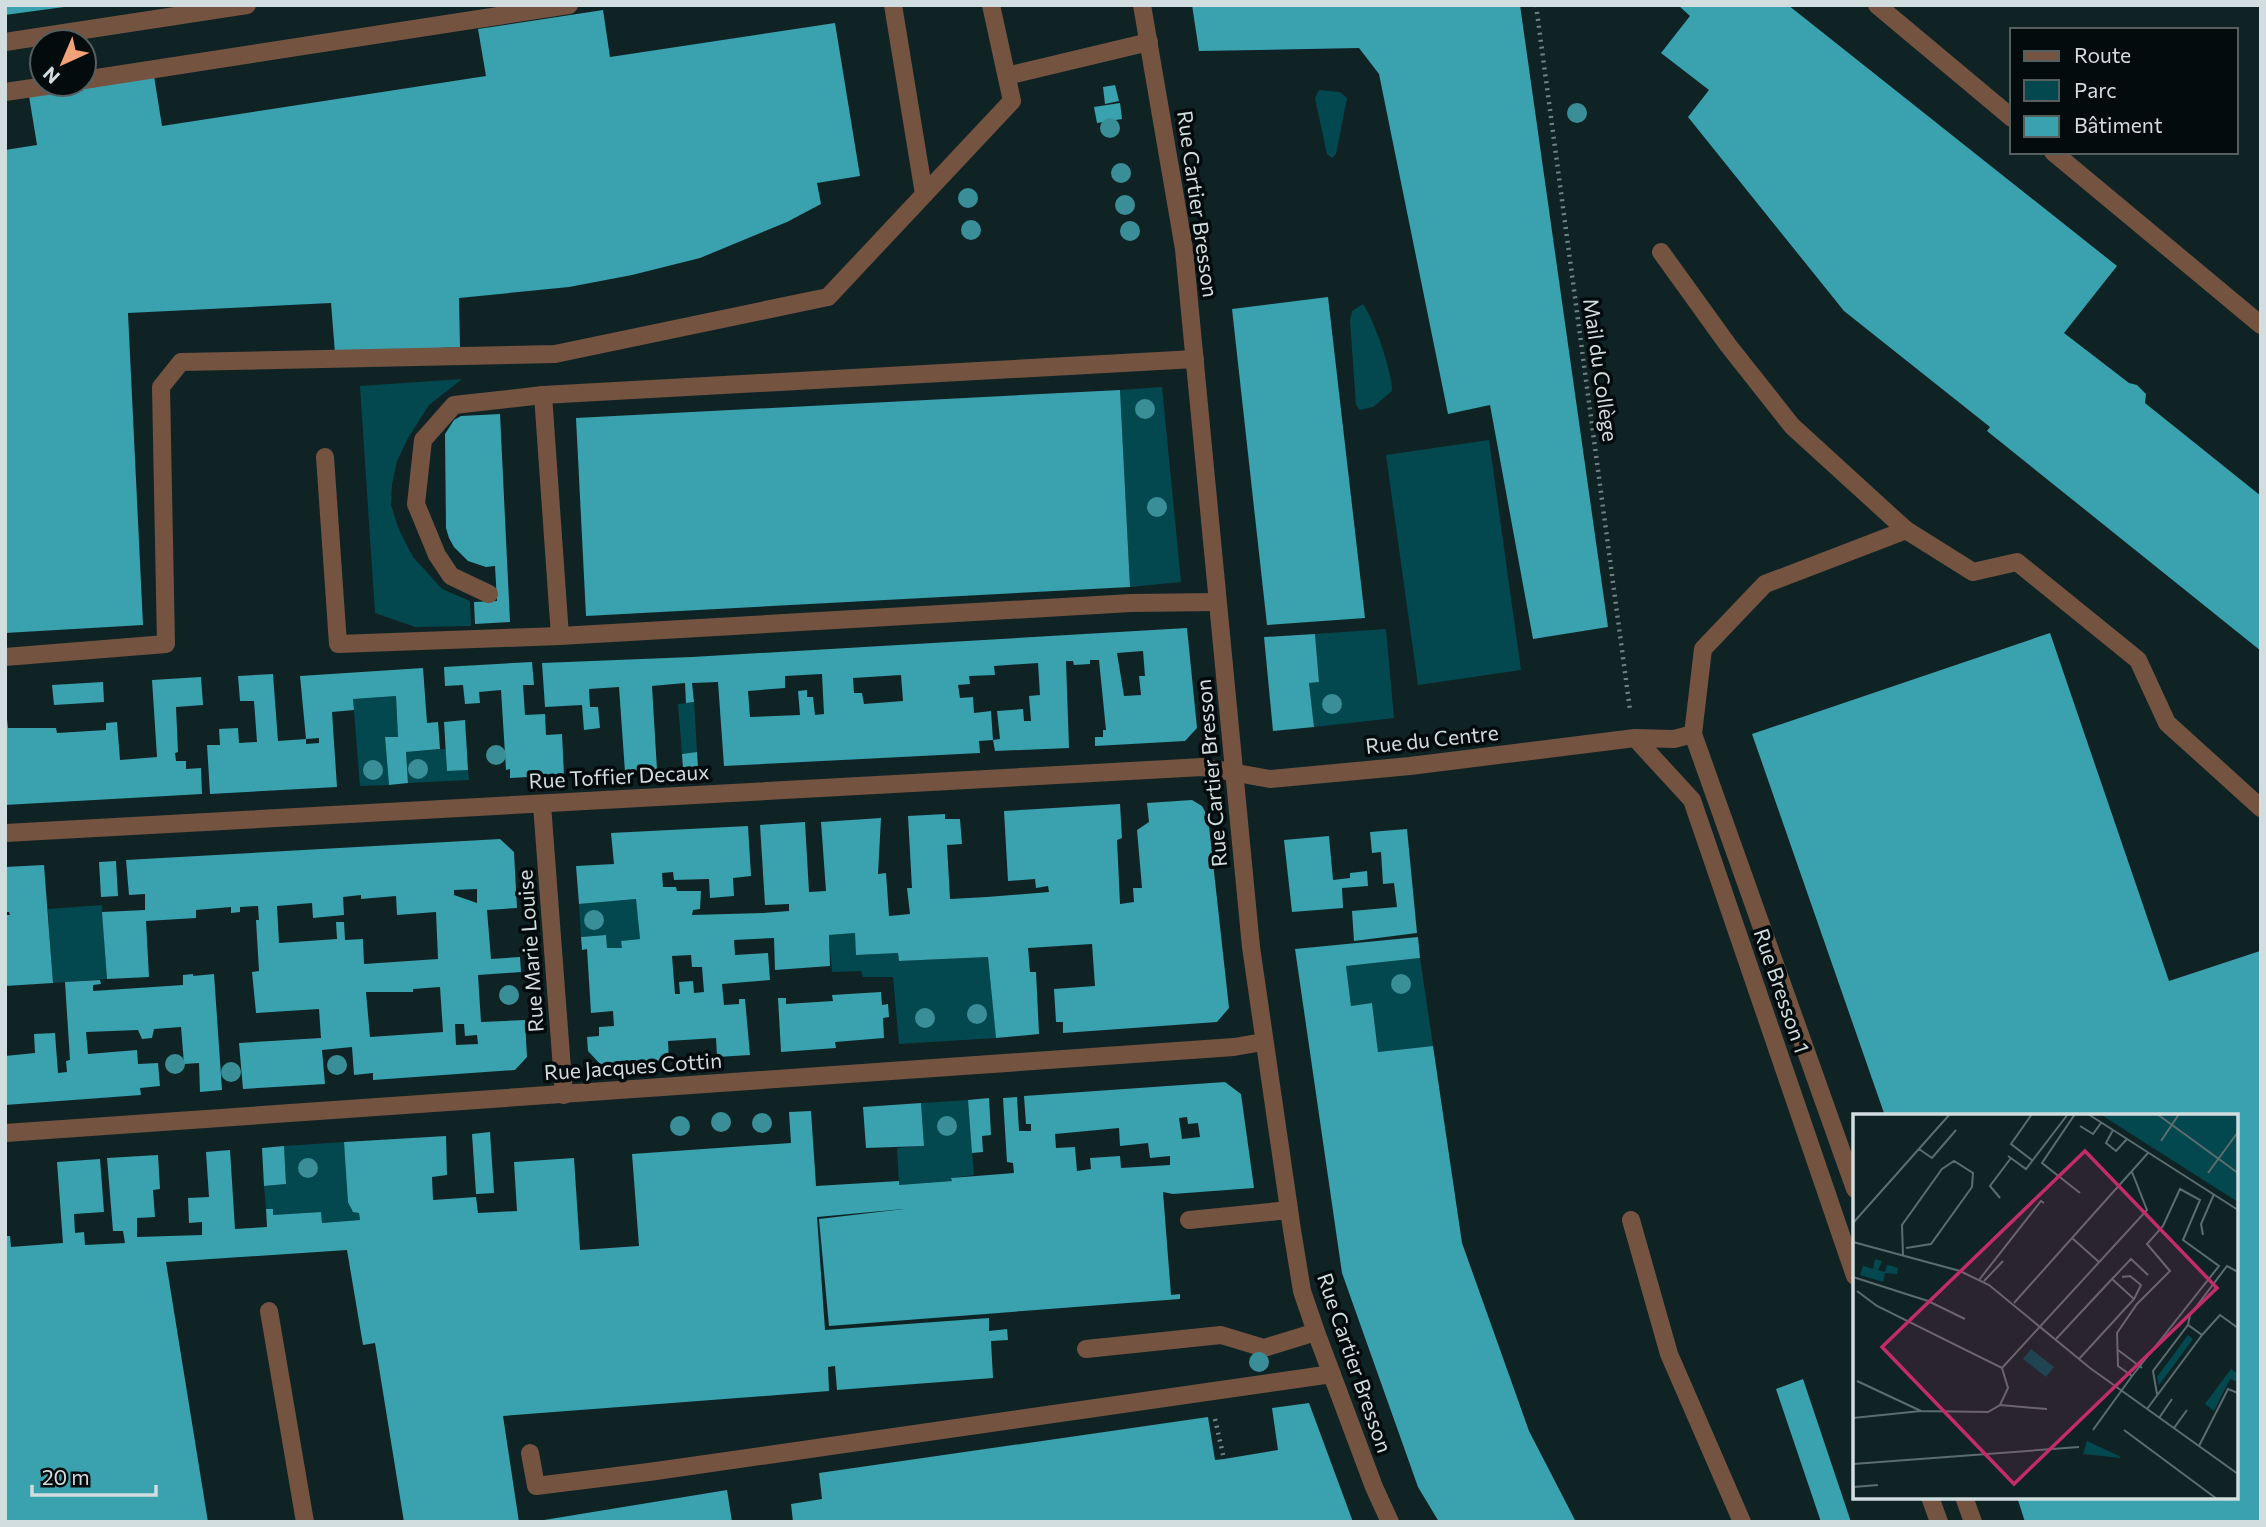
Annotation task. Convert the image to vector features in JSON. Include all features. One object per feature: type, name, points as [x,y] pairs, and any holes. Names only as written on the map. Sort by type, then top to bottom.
[{"type":"street","points":[[5,42],[247,5]]},
{"type":"street","points":[[98,78],[569,5]]},
{"type":"street","points":[[894,5],[924,194]]},
{"type":"street","points":[[5,657],[166,644],[160,387],[181,362],[555,354],[828,297],[1012,101],[991,5]]},
{"type":"street","name":"Rue Cartier Bresson","points":[[1142,5],[1184,249],[1234,773],[1263,1042],[1302,1291],[1374,1487],[1390,1522]]},
{"type":"street","points":[[1877,5],[2010,116]]},
{"type":"street","points":[[1007,76],[1149,42]]},
{"type":"street","points":[[5,93],[28,89]]},
{"type":"street","points":[[2055,154],[2261,325]]},
{"type":"street","points":[[1661,251],[1728,345],[1787,420],[1906,530],[1973,572],[2017,562],[2138,660],[2167,723],[2261,807]]},
{"type":"street","points":[[489,594],[451,576],[437,555],[416,503],[423,440],[454,405],[543,395],[1195,359]]},
{"type":"street","points":[[543,395],[560,636]]},
{"type":"street","points":[[325,457],[338,644],[560,636],[1131,603],[1217,602]]},
{"type":"street","points":[[1853,1183],[1693,734],[1703,649],[1765,584],[1906,530]]},
{"type":"street","name":"Rue du Centre","points":[[1234,773],[1270,779],[1410,766],[1635,738],[1674,739],[1693,734]]},
{"type":"street","name":"Rue Bresson 1","points":[[1635,738],[1692,800],[1853,1270]]},
{"type":"street","name":"Rue Toffier Decaux","points":[[5,833],[1203,767],[1234,773]]},
{"type":"street","name":"Rue Marie Louise","points":[[542,805],[564,1095]]},
{"type":"street","name":"Rue Jacques Cottin","points":[[5,1133],[1234,1047],[1263,1042]]},
{"type":"street","points":[[1189,1220],[1289,1210]]},
{"type":"street","points":[[1632,1220],[1670,1354],[1742,1522]]},
{"type":"street","points":[[269,1311],[305,1522]]},
{"type":"street","points":[[1086,1349],[1221,1335],[1264,1348],[1316,1332]]},
{"type":"street","points":[[530,1452],[536,1486],[1332,1374]]},
{"type":"street","points":[[1931,1499],[1939,1522]]},
{"type":"street","points":[[1965,1499],[1973,1522]]},
{"type":"path","name":"Mail du Collège","points":[[1536,5],[1635,738]]},
{"type":"path","points":[[1209,1391],[1224,1459]]},
{"type":"green space","points":[[1319,90],[1340,92],[1347,98],[1336,154],[1332,158],[1327,154],[1315,98]]},
{"type":"green space","points":[[1363,304],[1382,346],[1392,391],[1373,407],[1360,410],[1356,405],[1350,321],[1352,311]]},
{"type":"green space","points":[[462,379],[429,405],[408,438],[397,461],[391,505],[399,530],[413,557],[442,589],[470,601],[471,626],[415,627],[375,613],[360,386]]},
{"type":"green space","points":[[1162,387],[1181,582],[1130,587],[1120,390]]},
{"type":"green space","points":[[1489,440],[1521,670],[1418,685],[1386,455]]},
{"type":"green space","points":[[1386,629],[1394,718],[1314,727],[1309,683],[1319,682],[1315,634]]},
{"type":"green space","points":[[396,696],[398,737],[385,737],[389,785],[360,786],[353,699]]},
{"type":"green space","points":[[694,702],[697,752],[682,754],[678,704]]},
{"type":"green space","points":[[446,749],[447,771],[468,770],[469,780],[408,783],[406,752]]},
{"type":"green space","points":[[636,899],[640,939],[621,941],[622,948],[607,948],[606,935],[581,937],[579,904]]},
{"type":"green space","points":[[102,905],[107,979],[53,983],[48,909]]},
{"type":"green space","points":[[855,933],[857,955],[898,953],[899,961],[988,957],[996,1038],[899,1044],[893,977],[863,977],[861,971],[832,972],[829,935]]},
{"type":"green space","points":[[1420,958],[1433,1046],[1378,1052],[1372,1004],[1351,1006],[1346,966]]},
{"type":"green space","points":[[968,1100],[974,1175],[952,1178],[952,1181],[899,1185],[897,1148],[924,1146],[921,1103]]},
{"type":"green space","points":[[344,1142],[351,1210],[359,1213],[360,1220],[322,1223],[321,1212],[273,1215],[272,1209],[266,1209],[264,1186],[286,1184],[284,1146]]},
{"type":"building","points":[[5,5],[64,5],[64,7],[5,15]]},
{"type":"building","points":[[1192,5],[1520,5],[1608,627],[1533,639],[1490,405],[1448,414],[1379,74],[1359,48],[1199,51]]},
{"type":"building","points":[[1678,5],[1788,5],[2117,266],[2064,333],[2129,383],[2137,385],[2146,394],[2145,403],[2261,496],[2261,651],[1987,431],[1990,427],[1844,311],[1688,117],[1709,90],[1661,53],[1690,16]]},
{"type":"building","points":[[603,10],[610,57],[835,23],[860,176],[817,183],[821,204],[787,222],[700,258],[569,287],[459,298],[460,347],[335,353],[331,303],[128,313],[143,625],[5,633],[5,150],[37,145],[29,98],[98,98],[98,85],[154,76],[162,126],[486,76],[478,29]]},
{"type":"building","points":[[1115,85],[1119,101],[1105,104],[1103,87]]},
{"type":"building","points":[[1120,103],[1122,119],[1097,123],[1094,107]]},
{"type":"building","points":[[1328,297],[1365,618],[1267,625],[1232,309]]},
{"type":"building","points":[[1120,390],[1130,587],[586,616],[576,418]]},
{"type":"building","points":[[500,414],[510,622],[475,624],[474,602],[497,601],[495,566],[486,567],[468,561],[449,538],[446,528],[445,434],[454,420],[461,416]]},
{"type":"building","points":[[1187,628],[1197,728],[1185,741],[1095,746],[1095,737],[1103,737],[1103,730],[1106,730],[1099,660],[1090,660],[1090,664],[1074,665],[1073,661],[1066,661],[1069,748],[995,751],[993,740],[979,741],[980,753],[724,766],[718,682],[692,683],[694,702],[686,703],[685,683],[652,686],[657,770],[625,772],[619,687],[589,689],[590,707],[598,707],[600,728],[584,730],[582,705],[545,707],[542,663],[692,657]],"holes":[[[1143,651],[1145,676],[1139,676],[1141,695],[1124,696],[1117,653]],[[1038,663],[1040,695],[1029,696],[1031,721],[1024,721],[1023,709],[997,711],[1000,739],[993,740],[991,711],[974,713],[973,697],[960,698],[958,685],[970,684],[969,676],[995,675],[994,666]],[[822,674],[824,714],[815,715],[813,697],[807,697],[807,690],[798,691],[800,715],[750,717],[748,691],[785,688],[785,676]],[[901,675],[903,701],[864,704],[862,693],[854,693],[853,678]]]},
{"type":"building","points":[[2050,633],[2169,981],[2260,951],[2261,1522],[2025,1522],[2018,1499],[2238,1499],[2238,1114],[1884,1114],[1752,734]]},
{"type":"building","points":[[1315,634],[1319,682],[1309,683],[1314,727],[1273,731],[1264,637]]},
{"type":"building","points":[[532,662],[534,685],[523,685],[525,715],[545,714],[546,735],[562,734],[564,775],[510,778],[510,769],[506,770],[501,690],[479,692],[480,703],[465,704],[463,685],[445,686],[444,667]]},
{"type":"building","points":[[423,668],[427,723],[438,722],[440,749],[406,752],[408,783],[389,785],[385,737],[398,737],[396,696],[353,699],[354,710],[332,712],[337,787],[210,794],[207,745],[220,745],[219,729],[238,728],[239,743],[257,742],[254,701],[240,701],[238,676],[273,674],[278,741],[306,739],[300,676]],"holes":[[[319,738],[319,743],[306,744],[306,739]]]},
{"type":"building","points":[[201,677],[203,705],[176,707],[178,752],[175,753],[176,761],[186,761],[186,769],[201,768],[202,794],[5,805],[5,719],[8,728],[56,728],[57,733],[106,730],[106,723],[117,722],[120,760],[157,757],[152,680]]},
{"type":"building","points":[[103,682],[104,702],[54,705],[52,685]]},
{"type":"building","points":[[465,720],[468,770],[447,771],[444,722]]},
{"type":"building","points":[[697,752],[698,768],[683,769],[682,754]]},
{"type":"building","points":[[1192,800],[1202,806],[1208,817],[1229,1008],[1217,1022],[1063,1033],[1063,1022],[1056,1022],[1054,989],[1095,986],[1092,944],[1028,948],[1030,972],[1036,972],[1039,1034],[996,1038],[988,957],[899,961],[898,953],[856,955],[855,933],[829,935],[830,966],[775,970],[774,938],[734,940],[735,955],[768,953],[770,980],[722,984],[724,1005],[739,1004],[739,999],[745,999],[750,1055],[717,1057],[716,1038],[668,1041],[669,1060],[601,1065],[588,1051],[587,1037],[599,1036],[599,1027],[614,1026],[613,1011],[591,1013],[587,949],[582,950],[581,937],[606,935],[607,948],[622,948],[621,941],[640,939],[636,899],[579,904],[576,866],[614,864],[611,833],[748,826],[751,876],[733,878],[734,896],[710,898],[709,879],[674,880],[673,872],[662,873],[663,887],[676,887],[677,891],[701,891],[700,909],[693,910],[692,915],[763,913],[789,911],[789,904],[765,905],[760,825],[805,822],[809,892],[826,891],[821,822],[881,818],[878,874],[886,873],[889,916],[910,914],[907,888],[912,888],[908,816],[945,814],[945,819],[960,819],[962,844],[947,845],[950,899],[987,897],[1049,892],[1048,886],[1036,888],[1035,879],[1008,881],[1004,811],[1120,804],[1122,838],[1117,840],[1120,904],[1134,902],[1133,888],[1142,888],[1137,830],[1149,822],[1147,803]],"holes":[[[691,955],[692,967],[702,967],[704,992],[694,993],[693,981],[679,982],[680,994],[675,994],[672,956]]]},
{"type":"building","points":[[1407,829],[1417,933],[1354,941],[1352,911],[1397,907],[1394,883],[1383,884],[1381,852],[1372,853],[1370,832]]},
{"type":"building","points":[[1329,836],[1333,880],[1350,878],[1350,873],[1367,871],[1368,886],[1342,888],[1343,908],[1292,912],[1284,840]]},
{"type":"building","points":[[500,839],[514,852],[517,908],[487,910],[491,959],[520,957],[521,972],[478,975],[481,1022],[525,1020],[527,1057],[515,1070],[373,1080],[373,1073],[354,1075],[352,1047],[322,1050],[325,1084],[243,1089],[239,1043],[321,1038],[319,1009],[256,1013],[252,972],[259,971],[256,920],[259,920],[258,906],[240,907],[240,912],[231,913],[231,907],[196,910],[196,918],[146,921],[149,977],[107,979],[102,912],[145,910],[145,894],[129,895],[126,860]],"holes":[[[477,889],[477,903],[454,895],[454,890]],[[361,895],[361,899],[396,896],[397,915],[436,912],[438,959],[364,964],[363,939],[345,940],[344,922],[336,922],[337,939],[279,943],[277,906],[312,903],[313,918],[344,915],[343,897]],[[440,987],[443,1032],[370,1037],[366,992],[413,992],[413,989]],[[455,1024],[464,1024],[465,1036],[477,1035],[478,1044],[456,1045]]]},
{"type":"building","points":[[116,861],[118,896],[101,897],[99,862]]},
{"type":"building","points":[[44,865],[53,983],[5,986],[5,915],[10,915],[5,912],[5,867]]},
{"type":"building","points":[[1418,937],[1420,958],[1346,966],[1351,1006],[1372,1003],[1378,1052],[1433,1046],[1462,1243],[1529,1431],[1576,1522],[1439,1522],[1418,1487],[1342,1273],[1295,949]]},
{"type":"building","points":[[214,974],[222,1090],[200,1092],[199,1063],[184,1064],[181,1027],[154,1029],[152,1038],[142,1039],[138,1030],[86,1032],[88,1054],[137,1050],[138,1064],[158,1063],[160,1086],[140,1088],[141,1095],[5,1105],[5,1056],[35,1053],[34,1034],[55,1033],[58,1073],[67,1072],[66,1061],[70,1060],[65,982],[100,980],[101,984],[93,985],[93,991],[183,985],[183,975]]},
{"type":"building","points":[[881,992],[882,1005],[888,1004],[889,1017],[883,1018],[884,1038],[835,1042],[836,1048],[781,1052],[778,998],[786,998],[786,1004],[833,1001],[832,995]]},
{"type":"building","points":[[1225,1082],[1241,1094],[1254,1188],[1173,1194],[1163,1192],[1171,1295],[1180,1294],[1180,1299],[829,1326],[819,1219],[904,1209],[817,1217],[825,1330],[989,1318],[989,1331],[1007,1329],[1008,1340],[991,1341],[993,1378],[837,1390],[835,1366],[828,1367],[829,1391],[503,1416],[519,1522],[404,1522],[375,1343],[363,1345],[347,1250],[166,1262],[208,1522],[5,1522],[5,1236],[10,1236],[11,1247],[63,1243],[57,1162],[100,1159],[104,1212],[74,1214],[75,1233],[84,1232],[85,1245],[125,1243],[123,1231],[113,1231],[107,1158],[158,1155],[160,1189],[153,1190],[155,1217],[137,1218],[137,1237],[202,1235],[202,1222],[189,1223],[188,1198],[209,1197],[206,1152],[230,1150],[235,1229],[267,1227],[266,1209],[273,1209],[273,1215],[321,1212],[322,1223],[360,1220],[359,1213],[353,1212],[348,1202],[344,1142],[446,1136],[447,1175],[432,1177],[433,1200],[476,1197],[478,1213],[517,1211],[514,1162],[574,1158],[580,1250],[639,1246],[632,1154],[791,1143],[789,1112],[811,1111],[816,1186],[899,1181],[899,1185],[1014,1173],[1013,1163],[1007,1162],[1003,1098],[1017,1097],[1019,1131],[1031,1131],[1031,1124],[1026,1124],[1024,1096]],"holes":[[[1187,1117],[1188,1124],[1198,1123],[1200,1137],[1182,1139],[1179,1118]],[[1119,1128],[1120,1146],[1148,1143],[1150,1158],[1170,1156],[1170,1165],[1121,1168],[1120,1156],[1090,1158],[1091,1169],[1077,1171],[1075,1147],[1056,1148],[1055,1134]]]},
{"type":"building","points":[[989,1098],[991,1135],[982,1136],[983,1152],[972,1153],[968,1100]]},
{"type":"building","points":[[921,1103],[924,1146],[866,1148],[863,1107]]},
{"type":"building","points":[[490,1132],[494,1193],[476,1194],[472,1134]]},
{"type":"building","points":[[284,1146],[286,1184],[264,1186],[262,1148]]},
{"type":"building","points":[[1803,1379],[1851,1522],[1821,1522],[1776,1389]]},
{"type":"building","points":[[1309,1403],[1353,1522],[793,1522],[791,1504],[822,1499],[819,1473],[1208,1417],[1215,1460],[1224,1459],[1278,1450],[1272,1408]]},
{"type":"building","points":[[727,1490],[732,1522],[544,1522],[544,1520]]}]
